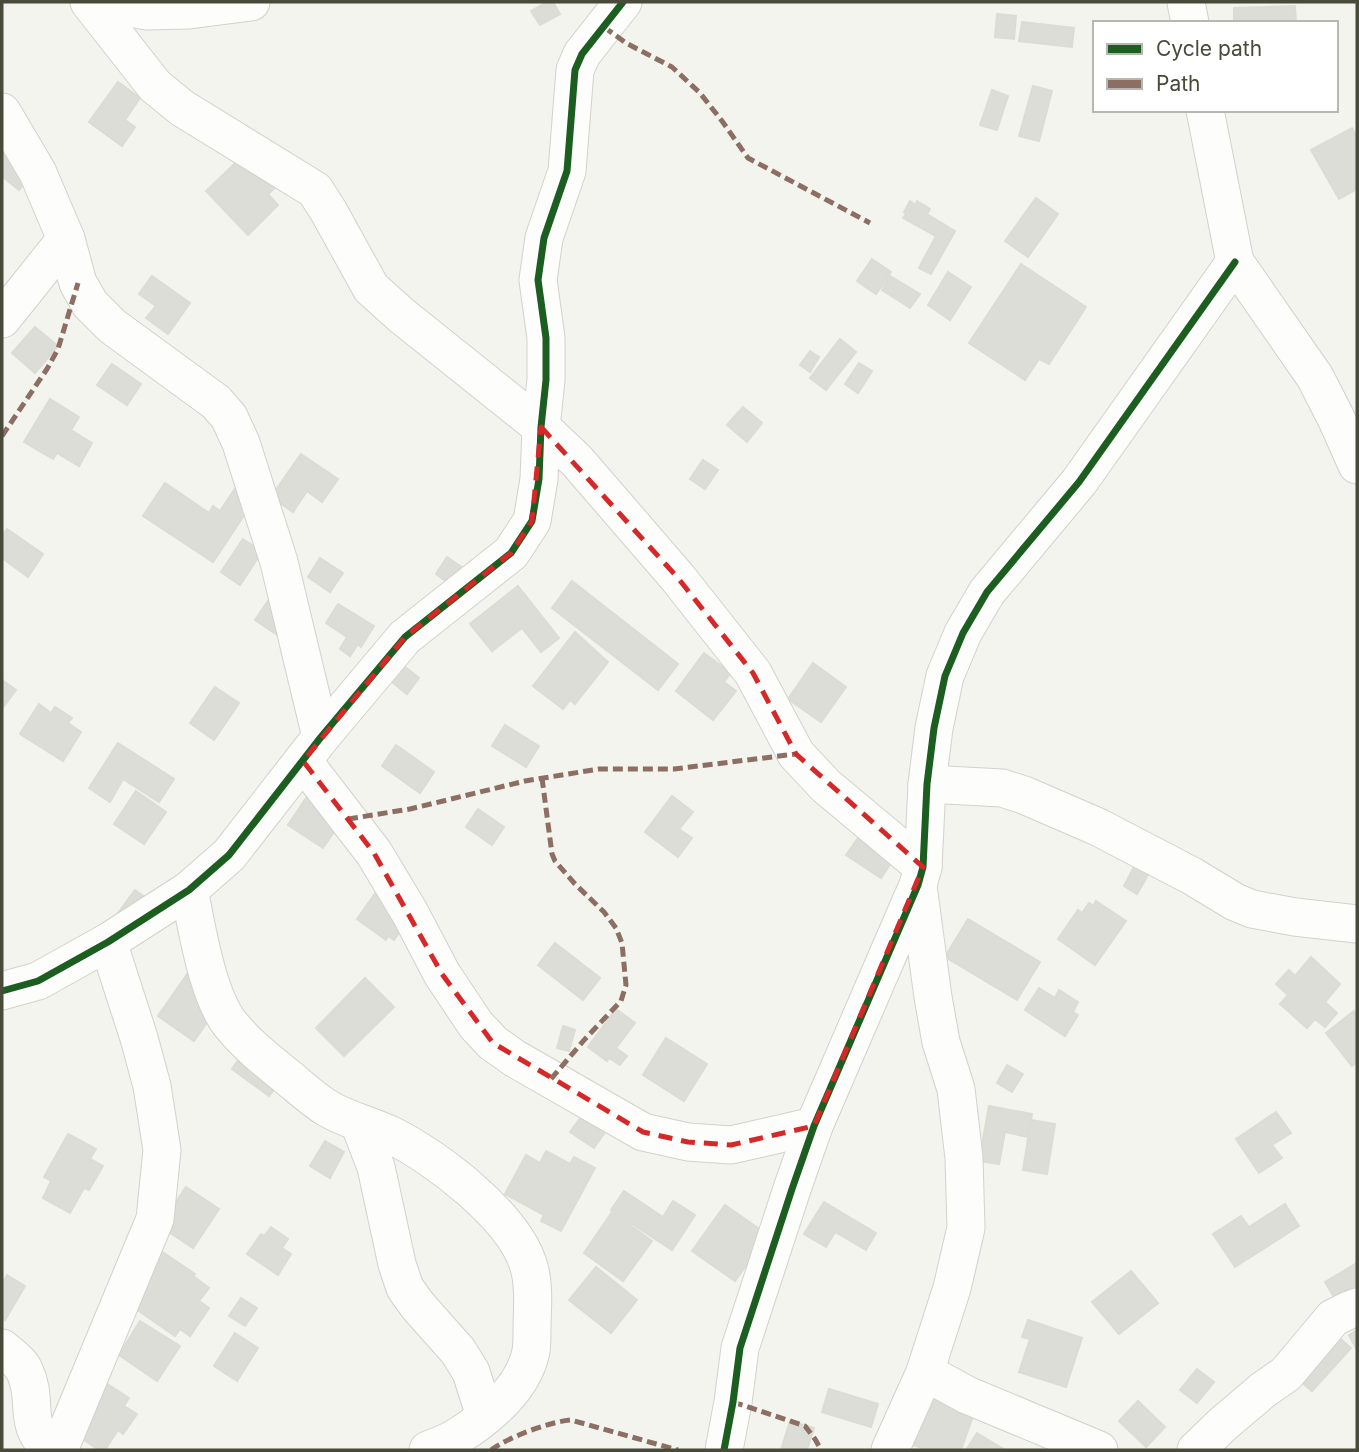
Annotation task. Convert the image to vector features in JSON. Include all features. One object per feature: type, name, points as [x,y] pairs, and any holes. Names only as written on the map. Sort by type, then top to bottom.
[{"type":"street","points":[[90,2],[147,11],[190,10],[251,2]]},
{"type":"street","points":[[90,2],[155,86],[182,108],[315,190],[371,288],[541,427],[576,461],[669,568],[753,673],[796,754],[920,876]]},
{"type":"street","points":[[2,991],[38,981],[108,942],[189,890],[229,855],[405,637],[511,553],[532,521],[540,480],[541,427],[546,380],[546,338],[538,280],[544,238],[567,171],[575,70],[582,54],[624,2]]},
{"type":"street","points":[[1186,2],[1190,21]]},
{"type":"street","points":[[2,111],[38,173],[66,239],[78,283],[90,304],[112,326],[216,402],[229,417],[241,443],[279,562],[312,749],[410,913],[442,974],[476,1025],[493,1043],[514,1058],[643,1132],[688,1142],[731,1145],[814,1126]]},
{"type":"street","points":[[1205,112],[1235,262],[1315,377],[1357,465]]},
{"type":"street","points":[[2,319],[66,239]]},
{"type":"street","points":[[890,1450],[925,1372],[952,1288],[966,1228],[964,1158],[956,1089],[941,1042],[933,997],[920,876],[933,728],[945,676],[963,633],[987,592],[1079,482],[1235,262]]},
{"type":"street","points":[[927,784],[1002,788],[1024,795],[1098,827],[1252,909],[1357,924]]},
{"type":"street","points":[[724,1450],[740,1348],[814,1126],[920,876]]},
{"type":"street","points":[[189,890],[211,982],[229,1023],[251,1047],[328,1108],[388,1134],[446,1169],[501,1218],[529,1264],[532,1281],[531,1351],[520,1379],[502,1403],[456,1438],[428,1450]]},
{"type":"street","points":[[59,1450],[155,1219],[162,1150],[152,1086],[108,942]]},
{"type":"street","points":[[359,1123],[376,1167],[397,1264],[405,1288],[458,1351],[471,1372],[485,1416]]},
{"type":"street","points":[[1196,1450],[1263,1390],[1286,1374],[1333,1318],[1357,1307]]},
{"type":"street","points":[[2,1348],[25,1372],[34,1427],[42,1442],[52,1450]]},
{"type":"street","points":[[925,1372],[968,1395],[1099,1450]]},
{"type":"highlighted area","points":[[541,427],[678,578],[753,673],[796,754],[923,867],[814,1126],[731,1145],[688,1142],[643,1132],[493,1043],[442,974],[374,853],[303,761],[405,637],[511,553],[532,521]]},
{"type":"building","points":[[547,2],[553,2],[560,14],[540,25],[531,11]]},
{"type":"building","points":[[1295,6],[1296,21],[1234,21],[1234,8]]},
{"type":"building","points":[[997,14],[1016,16],[1014,39],[995,37]]},
{"type":"building","points":[[1022,22],[1074,28],[1072,47],[1019,41]]},
{"type":"building","points":[[118,82],[140,98],[125,120],[135,127],[122,146],[89,122]]},
{"type":"building","points":[[1033,86],[1052,91],[1039,141],[1019,136]]},
{"type":"building","points":[[992,90],[1008,96],[997,130],[980,125]]},
{"type":"building","points":[[1352,128],[1357,138],[1357,189],[1339,199],[1311,150]]},
{"type":"building","points":[[2,150],[31,175],[19,190],[2,178]]},
{"type":"building","points":[[244,155],[276,187],[268,194],[278,205],[248,235],[206,191]]},
{"type":"building","points":[[1036,198],[1058,214],[1028,257],[1005,241]]},
{"type":"building","points":[[910,201],[916,205],[917,201],[930,209],[927,214],[955,231],[931,274],[919,268],[936,236],[903,218]]},
{"type":"building","points":[[872,259],[891,272],[876,294],[857,281]]},
{"type":"building","points":[[1021,264],[1086,307],[1049,364],[1039,359],[1025,380],[969,343]]},
{"type":"building","points":[[948,272],[971,287],[950,320],[928,305]]},
{"type":"building","points":[[152,276],[190,303],[168,334],[146,318],[156,306],[139,294]]},
{"type":"building","points":[[890,276],[920,294],[910,308],[882,290]]},
{"type":"building","points":[[35,327],[58,346],[35,373],[12,353]]},
{"type":"building","points":[[840,339],[856,352],[826,390],[810,378]]},
{"type":"building","points":[[810,351],[819,357],[810,372],[800,365]]},
{"type":"building","points":[[859,363],[872,371],[858,393],[845,384]]},
{"type":"building","points":[[112,364],[141,384],[127,405],[97,385]]},
{"type":"building","points":[[50,399],[79,417],[71,430],[92,443],[79,466],[57,453],[53,459],[24,442]]},
{"type":"building","points":[[743,407],[762,423],[747,442],[727,425]]},
{"type":"building","points":[[301,454],[338,479],[322,502],[307,491],[293,512],[271,497]]},
{"type":"building","points":[[703,460],[718,470],[705,489],[690,479]]},
{"type":"building","points":[[244,475],[263,487],[213,562],[143,516],[165,483],[209,513],[213,506],[220,511]]},
{"type":"building","points":[[7,529],[43,554],[28,577],[2,558],[2,536]]},
{"type":"building","points":[[243,539],[262,552],[240,585],[221,572]]},
{"type":"building","points":[[447,557],[466,570],[454,587],[436,574]]},
{"type":"building","points":[[320,558],[343,573],[330,592],[308,577]]},
{"type":"building","points":[[572,581],[678,664],[658,690],[552,608]]},
{"type":"building","points":[[518,586],[559,638],[541,652],[522,628],[492,651],[470,624]]},
{"type":"building","points":[[272,595],[289,643],[255,620]]},
{"type":"building","points":[[338,604],[374,626],[361,647],[358,644],[350,656],[340,649],[347,637],[326,623]]},
{"type":"building","points":[[575,632],[608,662],[575,704],[570,700],[563,709],[533,686]]},
{"type":"building","points":[[704,653],[731,673],[724,682],[736,691],[713,720],[676,691]]},
{"type":"building","points":[[399,662],[419,678],[407,694],[387,678]]},
{"type":"building","points":[[813,663],[846,687],[821,722],[788,699]]},
{"type":"building","points":[[2,680],[16,690],[2,709]]},
{"type":"building","points":[[215,687],[239,703],[214,740],[190,723]]},
{"type":"building","points":[[39,704],[51,713],[55,707],[72,718],[68,723],[81,732],[63,761],[20,734]]},
{"type":"building","points":[[505,725],[539,746],[526,767],[492,746]]},
{"type":"building","points":[[118,743],[174,779],[159,802],[123,779],[110,802],[89,788]]},
{"type":"building","points":[[396,745],[434,772],[420,793],[382,766]]},
{"type":"building","points":[[314,786],[349,810],[323,848],[288,825]]},
{"type":"building","points":[[136,791],[166,812],[144,844],[114,824]]},
{"type":"building","points":[[672,796],[693,812],[679,829],[692,838],[678,857],[645,832]]},
{"type":"building","points":[[478,809],[504,827],[492,845],[466,827]]},
{"type":"building","points":[[860,835],[895,857],[881,878],[846,855]]},
{"type":"building","points":[[1134,867],[1148,875],[1137,894],[1124,886]]},
{"type":"building","points":[[386,878],[395,916],[392,920],[403,928],[394,940],[388,936],[386,940],[357,919]]},
{"type":"building","points":[[135,890],[161,909],[116,916]]},
{"type":"building","points":[[1096,901],[1126,921],[1095,965],[1058,939],[1078,910],[1082,913],[1089,903],[1093,906]]},
{"type":"building","points":[[968,919],[1040,962],[1017,1000],[945,957]]},
{"type":"building","points":[[555,943],[600,978],[583,1000],[538,965]]},
{"type":"building","points":[[1311,957],[1340,984],[1325,1002],[1337,1013],[1325,1027],[1315,1019],[1307,1028],[1280,1004],[1288,995],[1276,984],[1289,970],[1295,976]]},
{"type":"building","points":[[188,973],[224,998],[194,1041],[158,1016]]},
{"type":"building","points":[[365,978],[394,1007],[344,1056],[316,1028]]},
{"type":"building","points":[[1039,988],[1055,998],[1059,990],[1078,1002],[1073,1012],[1078,1015],[1065,1036],[1025,1010]]},
{"type":"building","points":[[616,1009],[635,1023],[616,1048],[627,1056],[620,1065],[609,1058],[607,1061],[588,1047]]},
{"type":"building","points":[[1354,1011],[1357,1016],[1357,1062],[1352,1066],[1326,1033]]},
{"type":"building","points":[[563,1026],[575,1030],[569,1051],[557,1048]]},
{"type":"building","points":[[666,1038],[707,1064],[684,1101],[643,1075]]},
{"type":"building","points":[[250,1044],[288,1071],[269,1096],[232,1069]]},
{"type":"building","points":[[1007,1065],[1023,1074],[1012,1092],[997,1083]]},
{"type":"building","points":[[989,1106],[1032,1114],[1028,1137],[1005,1132],[999,1164],[979,1161]]},
{"type":"building","points":[[1276,1112],[1291,1133],[1272,1145],[1282,1158],[1259,1173],[1236,1139]]},
{"type":"building","points":[[581,1117],[611,1124],[594,1148],[570,1132]]},
{"type":"building","points":[[1031,1120],[1055,1124],[1047,1174],[1023,1170]]},
{"type":"building","points":[[68,1134],[96,1149],[90,1159],[103,1166],[89,1190],[84,1188],[70,1213],[43,1198],[51,1181],[44,1177]]},
{"type":"building","points":[[325,1141],[344,1152],[330,1178],[310,1166]]},
{"type":"building","points":[[546,1151],[570,1164],[574,1157],[595,1168],[561,1231],[541,1221],[544,1215],[505,1194],[526,1155],[540,1163]]},
{"type":"building","points":[[186,1187],[219,1209],[193,1248],[160,1226]]},
{"type":"building","points":[[624,1191],[663,1217],[673,1201],[695,1215],[672,1250],[611,1210]]},
{"type":"building","points":[[824,1202],[876,1233],[866,1250],[835,1232],[826,1247],[804,1234]]},
{"type":"building","points":[[1285,1204],[1299,1226],[1235,1267],[1213,1234],[1241,1216],[1249,1227]]},
{"type":"building","points":[[725,1205],[768,1235],[735,1281],[692,1251]]},
{"type":"building","points":[[612,1212],[652,1241],[623,1281],[584,1253]]},
{"type":"building","points":[[271,1227],[288,1239],[282,1248],[291,1254],[278,1275],[247,1254],[261,1234],[264,1236]]},
{"type":"building","points":[[161,1251],[195,1274],[193,1276],[209,1288],[199,1301],[209,1308],[190,1336],[180,1329],[175,1336],[126,1302]]},
{"type":"building","points":[[1357,1263],[1357,1313],[1347,1319],[1325,1282]]},
{"type":"building","points":[[596,1267],[637,1300],[611,1333],[569,1300]]},
{"type":"building","points":[[1131,1271],[1158,1303],[1119,1334],[1092,1302]]},
{"type":"building","points":[[7,1275],[25,1286],[5,1320],[2,1318],[2,1284]]},
{"type":"building","points":[[241,1298],[257,1308],[245,1326],[229,1316]]},
{"type":"building","points":[[1028,1320],[1082,1338],[1066,1387],[1019,1372],[1030,1339],[1022,1337]]},
{"type":"building","points":[[140,1321],[180,1346],[157,1381],[119,1355]]},
{"type":"building","points":[[1357,1330],[1357,1350],[1349,1335]]},
{"type":"building","points":[[235,1333],[258,1348],[237,1381],[214,1366]]},
{"type":"building","points":[[1334,1333],[1351,1348],[1312,1391],[1294,1376]]},
{"type":"building","points":[[1197,1369],[1214,1382],[1197,1403],[1180,1390]]},
{"type":"building","points":[[933,1382],[979,1399],[961,1450],[929,1450],[910,1444]]},
{"type":"building","points":[[106,1383],[129,1398],[124,1406],[137,1414],[123,1434],[118,1430],[105,1450],[99,1450],[68,1429]]},
{"type":"building","points":[[829,1389],[878,1404],[871,1427],[822,1412]]},
{"type":"building","points":[[1138,1401],[1165,1427],[1146,1447],[1119,1421]]},
{"type":"building","points":[[790,1421],[814,1428],[807,1450],[781,1450]]},
{"type":"building","points":[[977,1433],[1005,1450],[966,1450]]},
{"type":"marked path","points":[[604,27],[626,43],[672,67],[700,93],[748,158],[870,223]]},
{"type":"marked path","points":[[2,436],[58,349],[78,283]]},
{"type":"marked path","points":[[348,819],[410,809],[525,781],[599,769],[674,769],[796,754]]},
{"type":"marked path","points":[[542,778],[552,854],[555,861],[616,928],[622,943],[626,985],[621,1001],[551,1079]]},
{"type":"marked path","points":[[733,1402],[805,1426],[821,1450]]},
{"type":"marked path","points":[[491,1450],[529,1431],[571,1420],[678,1450]]},
{"type":"cycle path","points":[[2,991],[38,981],[108,942],[189,890],[229,855],[321,737],[405,637],[511,553],[532,521],[539,479],[546,380],[546,338],[538,280],[544,238],[567,171],[575,70],[582,54],[623,2]]},
{"type":"cycle path","points":[[724,1450],[740,1348],[792,1189],[814,1126],[918,885],[923,867],[927,784],[934,728],[945,676],[963,633],[987,592],[1079,482],[1235,262]]}]
